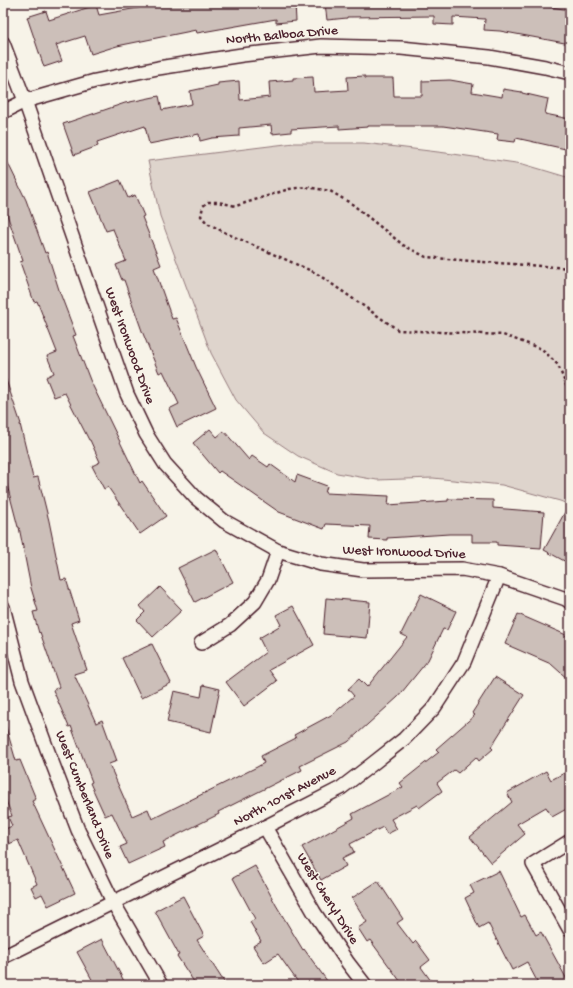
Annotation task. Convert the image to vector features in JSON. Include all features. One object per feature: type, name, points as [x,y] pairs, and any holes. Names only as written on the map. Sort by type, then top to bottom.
[{"type":"street","name":"West Ironwood Drive","points":[[3,43],[25,101],[127,394],[146,434],[165,464],[196,498],[224,521],[278,552],[321,564],[363,570],[462,569],[499,576],[566,599],[570,602]]},
{"type":"street","name":"North Balboa Drive","points":[[3,112],[25,101],[95,82],[158,68],[242,55],[321,46],[401,48],[489,57],[570,73]]},
{"type":"street","points":[[201,643],[230,626],[255,602],[268,580],[278,552]]},
{"type":"street","name":"North 101st Avenue","points":[[3,957],[341,788],[404,739],[434,708],[464,662],[499,576]]},
{"type":"street","name":"West Cumberland Drive","points":[[3,607],[22,681],[78,830],[112,902],[161,985]]},
{"type":"street","name":"West Cheryl Drive","points":[[265,827],[314,912],[348,963],[365,985]]},
{"type":"street","points":[[570,841],[533,864],[570,930]]},
{"type":"path","points":[[570,268],[426,257],[403,245],[352,204],[330,191],[306,187],[289,190],[236,206],[218,202],[208,202],[203,206],[201,216],[207,223],[228,234],[316,273],[398,330],[503,335],[542,349],[558,365],[570,395]]},
{"type":"shaded area","points":[[294,143],[364,143],[446,153],[523,164],[570,178],[570,505],[502,485],[433,478],[377,480],[337,473],[298,456],[264,433],[236,400],[211,353],[160,216],[148,161]]},
{"type":"building","points":[[165,3],[295,3],[296,21],[276,23],[276,19],[197,33],[196,30],[117,46],[91,54],[85,36],[56,45],[62,61],[44,67],[27,17],[46,11],[49,20],[96,5],[99,15]]},
{"type":"building","points":[[325,3],[545,3],[545,6],[570,10],[570,44],[500,31],[484,30],[485,19],[453,17],[453,25],[434,24],[434,16],[347,17],[327,20]]},
{"type":"building","points":[[365,76],[365,78],[393,78],[394,96],[422,96],[422,81],[450,80],[473,84],[472,92],[502,97],[503,89],[548,99],[545,114],[570,119],[570,150],[516,138],[515,142],[497,140],[498,134],[443,126],[368,126],[339,129],[339,126],[291,129],[291,132],[272,134],[271,125],[239,128],[239,136],[212,138],[200,141],[199,134],[149,144],[145,126],[97,142],[98,146],[74,155],[63,124],[125,103],[159,96],[162,110],[192,104],[190,91],[218,85],[218,83],[239,81],[240,100],[270,97],[269,82],[293,80],[293,78],[313,77],[314,92],[348,90],[347,77]]},
{"type":"building","points":[[3,153],[26,200],[45,253],[47,252],[60,293],[76,335],[73,336],[90,380],[140,483],[142,481],[166,516],[140,534],[108,487],[104,489],[92,466],[100,462],[65,393],[54,397],[46,377],[54,373],[47,356],[57,352],[37,301],[34,302],[20,262],[23,261],[3,203]]},
{"type":"building","points":[[120,180],[128,198],[135,195],[144,216],[142,217],[161,265],[154,268],[172,319],[176,318],[196,367],[216,408],[177,427],[169,409],[179,404],[163,371],[159,373],[124,280],[122,280],[116,265],[126,261],[113,229],[106,231],[90,192]]},
{"type":"building","points":[[3,377],[5,377],[21,424],[33,478],[38,477],[61,580],[66,579],[79,620],[71,623],[87,670],[74,674],[96,723],[102,720],[117,761],[109,764],[132,816],[148,809],[152,819],[257,767],[264,763],[261,756],[296,738],[294,735],[333,714],[354,696],[348,689],[359,679],[367,687],[407,637],[401,634],[421,594],[456,611],[447,630],[443,629],[428,660],[398,697],[348,742],[300,766],[302,770],[218,812],[219,814],[163,842],[165,847],[128,864],[120,847],[127,844],[112,813],[105,816],[90,783],[92,782],[71,726],[69,727],[53,690],[59,687],[40,632],[39,633],[33,612],[38,611],[31,588],[19,527],[5,477],[3,478]]},
{"type":"building","points":[[210,429],[217,437],[224,431],[249,460],[252,456],[268,467],[270,464],[295,482],[297,475],[327,486],[325,493],[389,496],[388,505],[448,501],[448,499],[493,500],[493,508],[544,512],[541,548],[497,545],[497,542],[472,542],[472,534],[387,538],[387,540],[369,539],[370,526],[326,524],[324,529],[279,512],[220,471],[218,473],[193,443]]},
{"type":"building","points":[[570,503],[570,564],[544,550]]},
{"type":"building","points":[[216,549],[233,582],[195,602],[178,568]]},
{"type":"building","points":[[160,587],[182,610],[153,637],[137,620],[145,612],[140,606]]},
{"type":"building","points":[[326,598],[370,602],[367,638],[323,634]]},
{"type":"building","points":[[293,606],[314,645],[269,670],[277,681],[244,706],[226,682],[266,652],[259,638],[281,625],[276,615]]},
{"type":"building","points":[[518,614],[564,634],[570,639],[570,681],[551,664],[505,644]]},
{"type":"building","points":[[152,644],[171,683],[141,698],[122,658]]},
{"type":"building","points":[[495,677],[524,695],[491,747],[493,749],[479,761],[476,757],[458,773],[454,770],[437,783],[442,791],[419,808],[417,805],[391,819],[397,829],[387,834],[383,827],[350,844],[354,852],[342,858],[346,866],[321,880],[302,847],[354,818],[352,814],[403,787],[400,783],[439,752],[436,749],[475,715],[472,713]]},
{"type":"building","points":[[203,685],[220,689],[211,732],[167,722],[174,691],[201,697]]},
{"type":"building","points":[[6,727],[16,761],[20,760],[36,799],[32,801],[75,893],[48,906],[42,894],[36,897],[31,887],[37,884],[18,840],[9,844],[3,832],[3,830],[12,826],[8,817],[12,816],[3,793],[3,728]]},
{"type":"building","points":[[570,770],[570,807],[552,817],[546,807],[517,824],[525,834],[491,863],[470,837],[512,802],[507,793],[546,771],[551,780]]},
{"type":"building","points":[[255,866],[303,950],[304,949],[330,985],[300,985],[278,954],[264,963],[253,946],[261,941],[250,922],[255,919],[233,878]]},
{"type":"building","points":[[499,871],[521,917],[525,915],[536,935],[541,932],[570,985],[539,985],[527,962],[512,970],[488,923],[479,928],[465,898],[474,893],[470,885]]},
{"type":"building","points":[[378,881],[403,919],[397,923],[413,944],[416,941],[430,960],[421,967],[434,985],[403,985],[370,940],[367,942],[358,928],[367,922],[352,898]]},
{"type":"building","points":[[183,896],[204,936],[197,940],[226,985],[196,985],[177,956],[179,955],[155,911]]},
{"type":"building","points":[[102,939],[126,985],[95,985],[77,952]]}]
